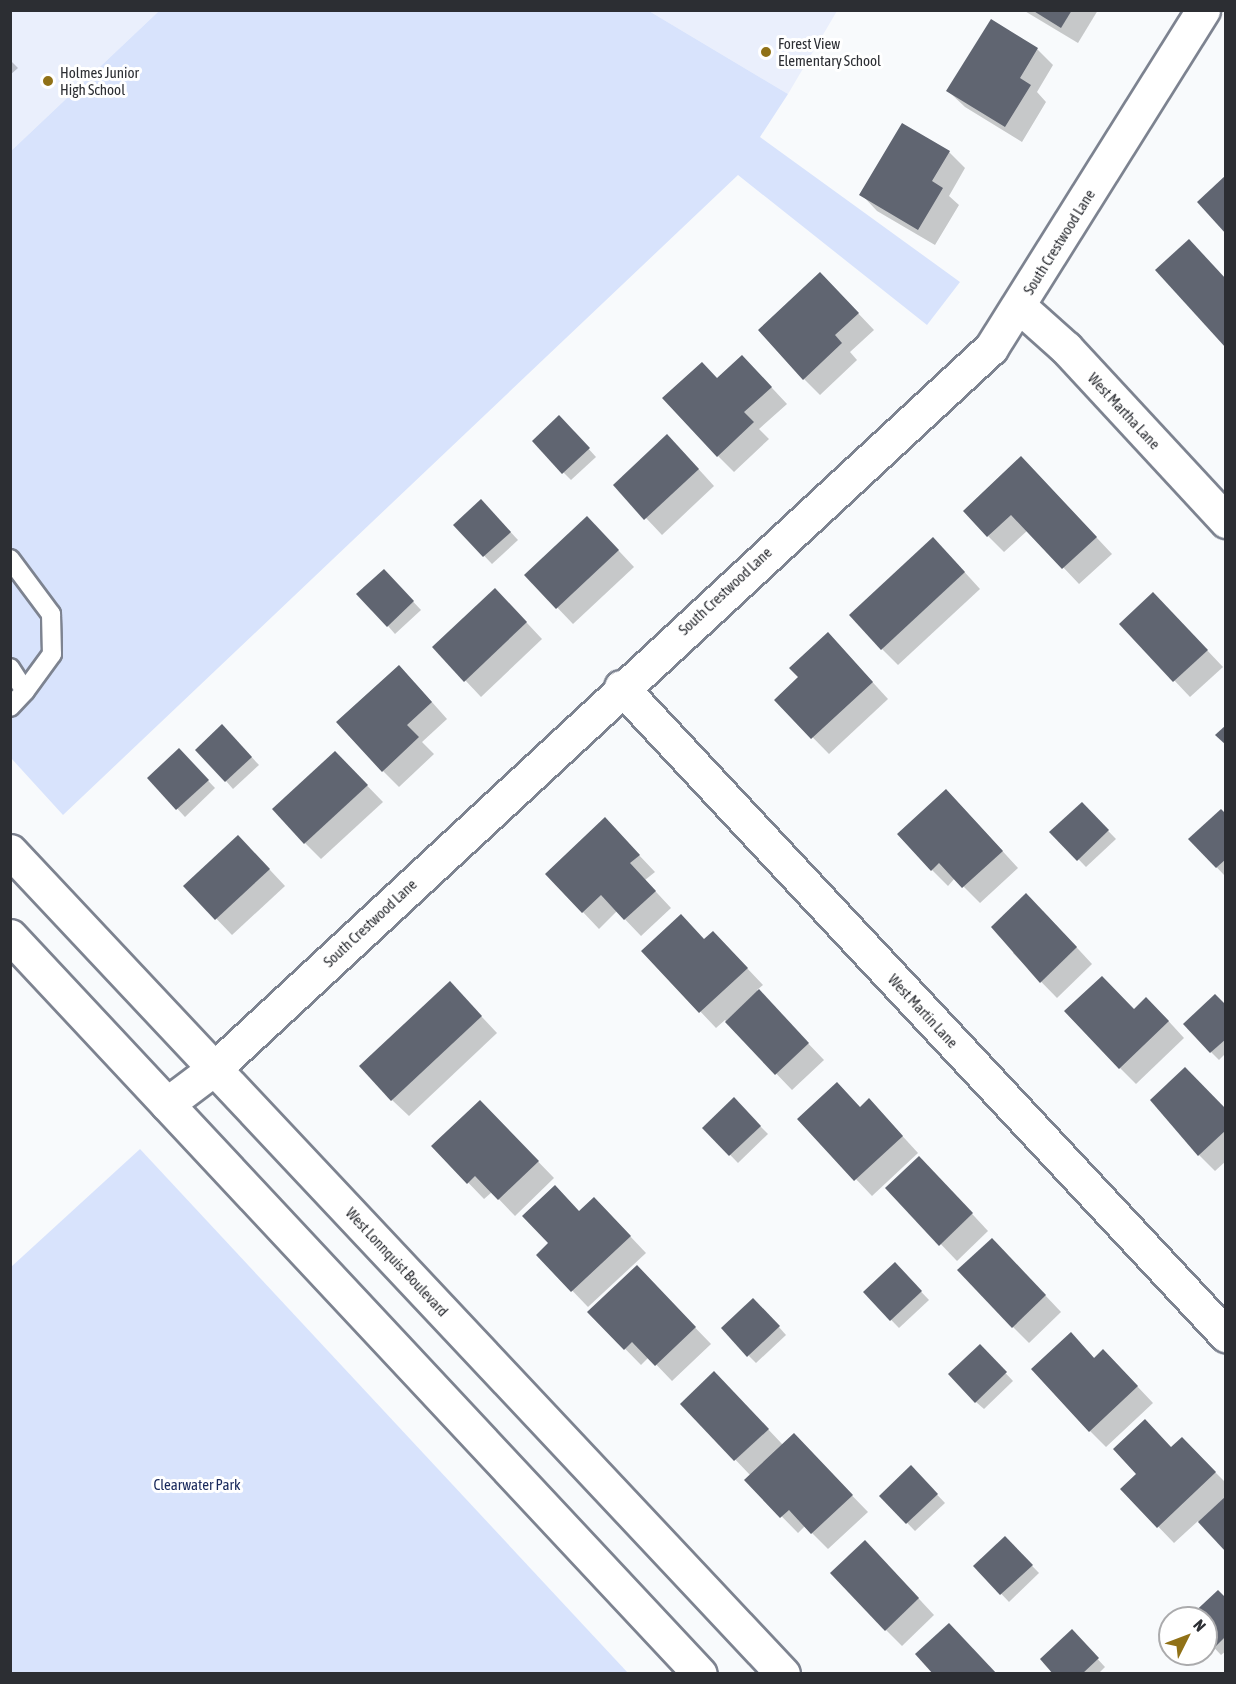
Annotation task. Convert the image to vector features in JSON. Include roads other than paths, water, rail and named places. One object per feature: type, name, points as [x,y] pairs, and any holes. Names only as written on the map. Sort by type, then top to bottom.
[{"type":"street","name":"South Crestwood Lane","points":[[167,1104],[215,1068],[621,687],[991,348],[1203,10]]},
{"type":"street","name":"West Martha Lane","points":[[1019,306],[1066,348],[1226,521]]},
{"type":"street","name":"West Martin Lane","points":[[621,687],[1226,1335]]},
{"type":"street","name":"West Lonnquist Boulevard","points":[[10,851],[783,1674]]},
{"type":"street","points":[[10,936],[700,1674]]},
{"type":"lane","points":[[10,559],[51,614],[52,654],[25,691],[10,707]]},
{"type":"lane","points":[[10,668],[25,691]]},
{"type":"place","name":"Forest View Elementary School","points":[[766,52]]},
{"type":"place","name":"Holmes Junior High School","points":[[48,81]]},
{"type":"park label","name":"Clearwater Park","points":[[197,1485]]}]
